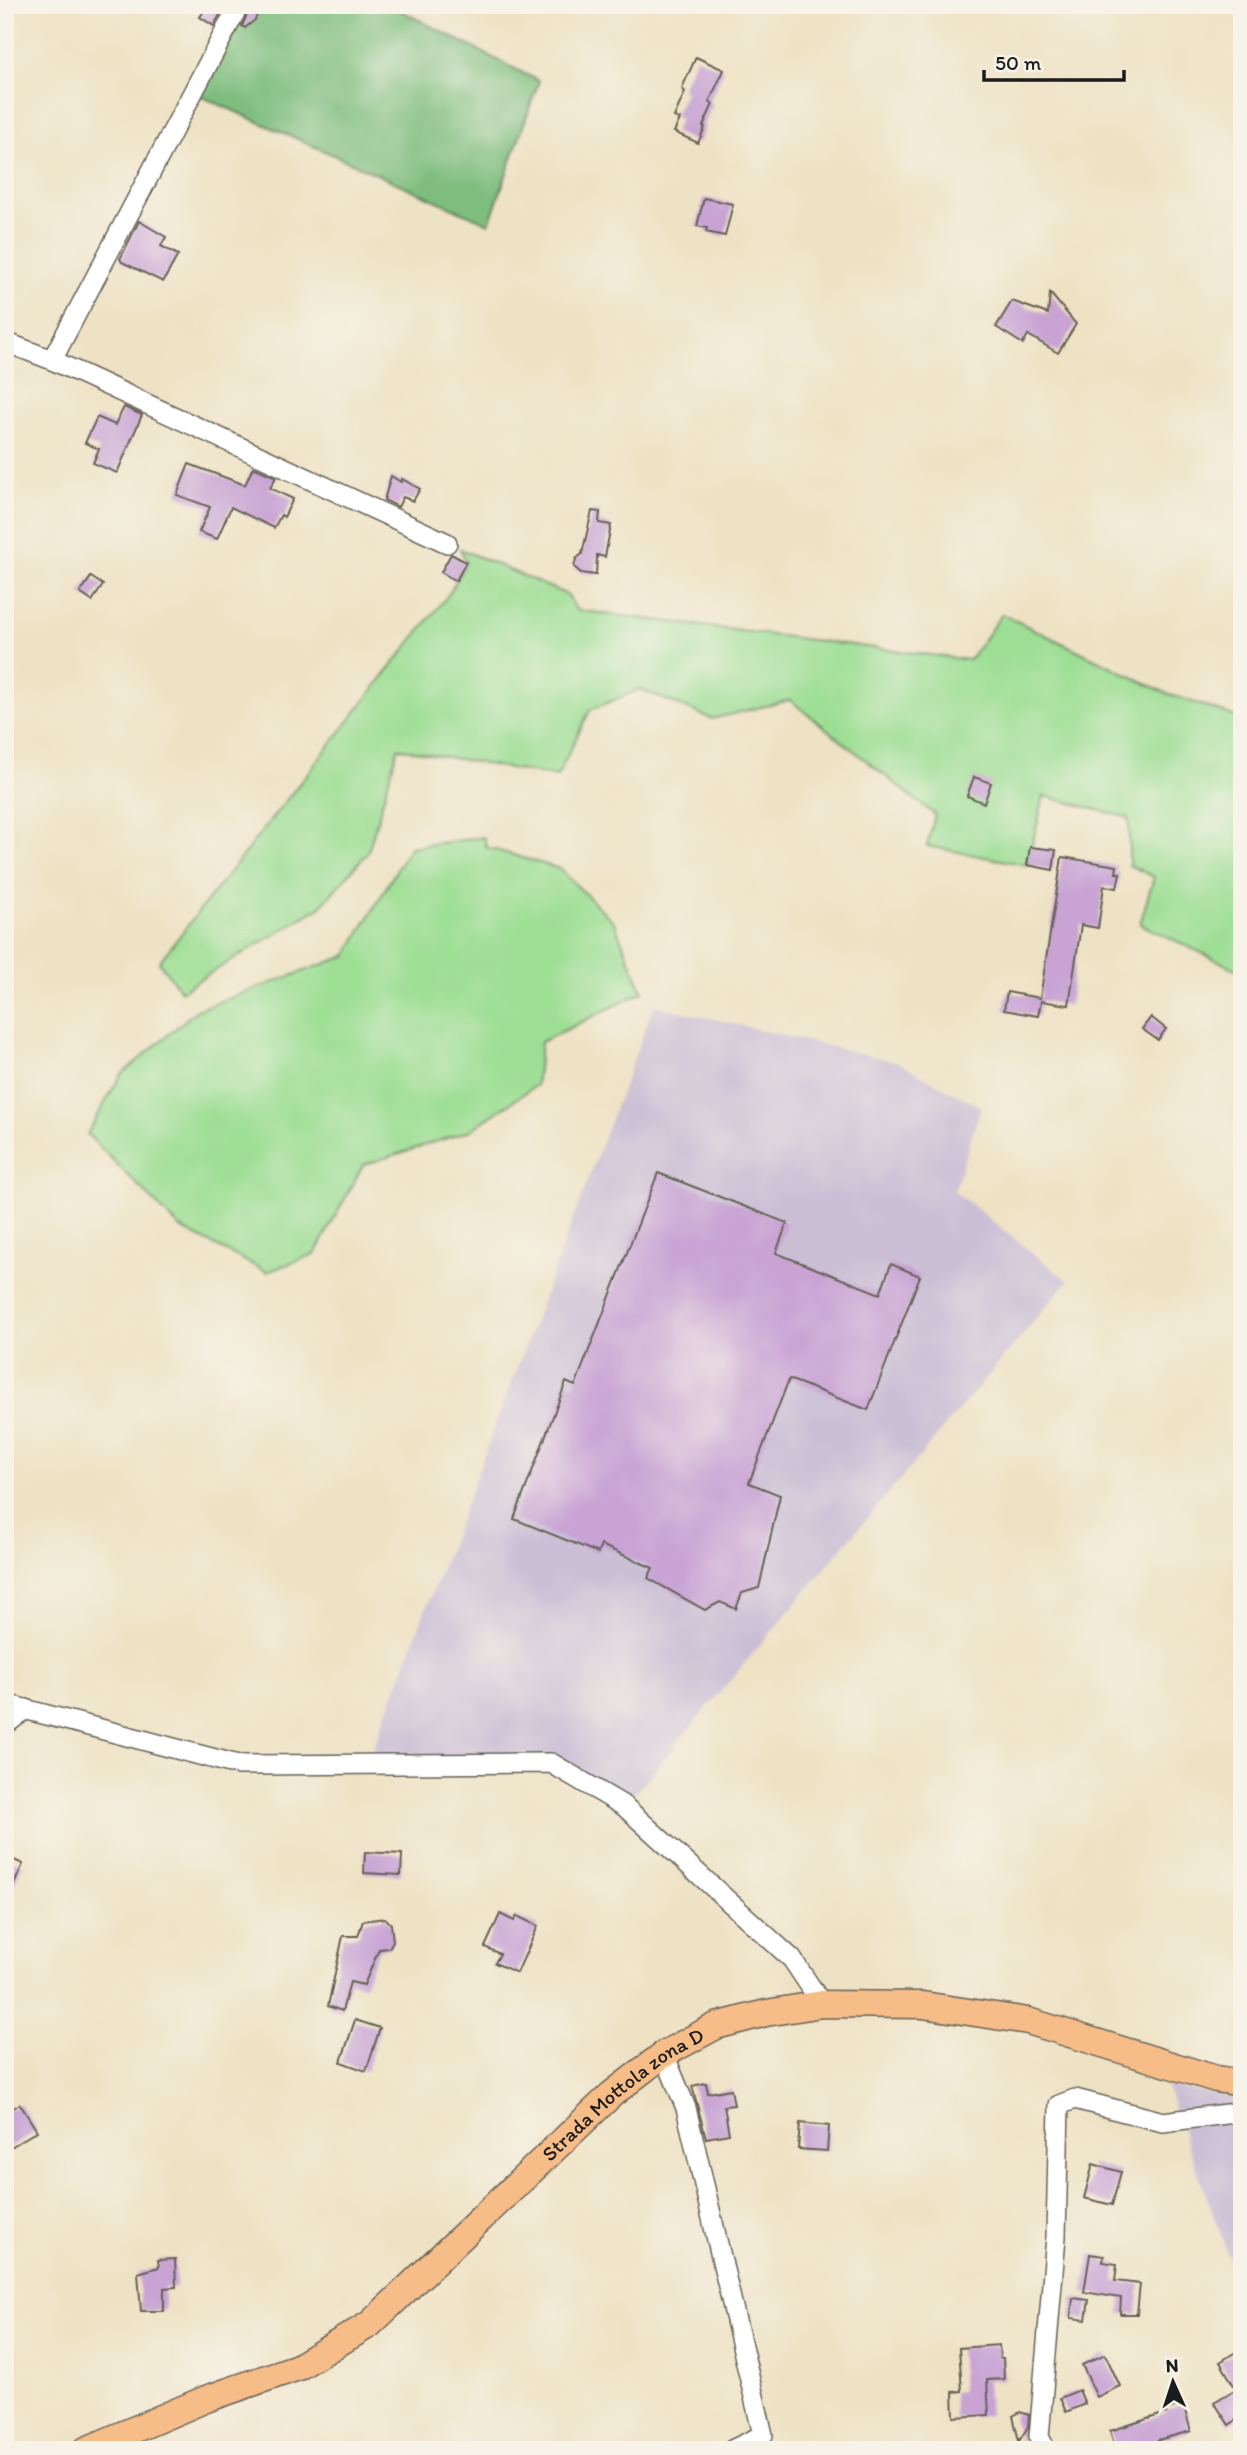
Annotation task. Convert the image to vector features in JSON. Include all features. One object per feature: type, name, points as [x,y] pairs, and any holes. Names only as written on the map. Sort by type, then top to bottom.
[{"type":"main road","name":"Strada Mottola zona D","points":[[86,2450],[206,2399],[298,2367],[370,2324],[612,2094],[664,2054],[716,2026],[766,2013],[822,2004],[923,2005],[1028,2021],[1216,2079],[1242,2082]]},
{"type":"street","points":[[52,360],[239,5]]},
{"type":"street","points":[[5,342],[52,360],[447,543]]},
{"type":"street","points":[[5,1704],[238,1765],[551,1763],[624,1806],[792,1958],[822,2004]]},
{"type":"street","points":[[5,1724],[26,1709]]},
{"type":"street","points":[[664,2054],[686,2108],[763,2435],[733,2450]]},
{"type":"street","points":[[1046,2450],[1039,2437],[1056,2236],[1059,2105],[1075,2099],[1163,2122],[1242,2112]]},
{"type":"shaded area","points":[[654,1005],[897,1062],[981,1107],[954,1191],[1068,1281],[624,1806],[551,1763],[367,1765]]},
{"type":"shaded area","points":[[1166,2086],[1242,2098],[1242,2292]]},
{"type":"green space","points":[[247,5],[406,5],[403,12],[539,81],[489,224],[198,95]]},
{"type":"green space","points":[[460,549],[568,595],[576,610],[969,660],[1002,614],[1166,693],[1242,719],[1242,972],[1140,924],[1154,877],[1129,865],[1129,818],[1044,796],[1027,865],[927,846],[935,815],[790,700],[712,719],[640,689],[590,710],[557,777],[398,748],[368,852],[320,907],[181,991],[159,962],[451,591],[466,562]]},
{"type":"green space","points":[[484,837],[486,847],[560,869],[614,922],[643,992],[541,1042],[536,1085],[469,1131],[363,1165],[315,1254],[267,1272],[180,1228],[87,1134],[121,1075],[197,1010],[346,956],[410,847]]},
{"type":"building","points":[[208,5],[225,5],[214,26],[200,17]]},
{"type":"building","points":[[251,5],[261,5],[255,20],[245,28],[242,26]]},
{"type":"building","points":[[696,57],[724,70],[709,102],[713,104],[698,143],[674,132],[680,119],[674,117],[685,92],[682,88]]},
{"type":"building","points":[[704,198],[733,204],[725,236],[706,232],[707,228],[697,226]]},
{"type":"building","points":[[139,221],[166,237],[161,246],[178,255],[163,282],[120,259]]},
{"type":"building","points":[[1050,293],[1076,324],[1058,353],[1028,335],[1023,344],[996,327],[1012,301],[1048,314]]},
{"type":"building","points":[[124,407],[142,415],[117,473],[93,463],[99,449],[85,443],[97,417],[115,425]]},
{"type":"building","points":[[189,464],[245,485],[253,467],[276,477],[270,488],[293,499],[284,517],[281,515],[274,528],[231,507],[217,539],[199,532],[210,507],[177,495]]},
{"type":"building","points":[[391,476],[420,489],[413,501],[403,497],[398,507],[384,500]]},
{"type":"building","points":[[592,511],[600,512],[599,523],[611,525],[605,557],[597,555],[596,575],[581,573],[574,567],[576,559],[582,554]]},
{"type":"building","points":[[451,554],[466,562],[456,581],[441,572]]},
{"type":"building","points":[[91,577],[103,585],[92,601],[80,593]]},
{"type":"building","points":[[974,777],[991,783],[984,803],[967,796]]},
{"type":"building","points":[[1030,847],[1056,850],[1053,870],[1027,865]]},
{"type":"building","points":[[1062,857],[1117,866],[1116,873],[1120,873],[1117,888],[1104,886],[1098,928],[1081,925],[1069,1005],[1041,1001],[1038,1016],[1004,1010],[1007,992],[1040,998]]},
{"type":"building","points":[[1151,1017],[1166,1029],[1158,1040],[1142,1029]]},
{"type":"building","points":[[658,1173],[787,1223],[776,1253],[880,1294],[891,1264],[920,1276],[868,1410],[789,1379],[749,1483],[780,1495],[759,1588],[742,1593],[736,1609],[720,1602],[705,1610],[648,1578],[653,1568],[601,1545],[598,1553],[514,1519],[566,1382],[575,1386]]},
{"type":"building","points":[[365,1852],[402,1854],[401,1875],[364,1873]]},
{"type":"building","points":[[5,1856],[23,1864],[5,1905]]},
{"type":"building","points":[[500,1914],[514,1921],[517,1916],[538,1926],[517,1973],[495,1963],[500,1954],[485,1947]]},
{"type":"building","points":[[385,1918],[391,1924],[393,1941],[389,1948],[379,1949],[364,1985],[350,1982],[342,2011],[328,2006],[343,1936],[358,1936],[363,1921]]},
{"type":"building","points":[[355,2020],[380,2028],[366,2071],[341,2062]]},
{"type":"building","points":[[706,2083],[708,2093],[731,2089],[734,2105],[724,2106],[729,2134],[706,2138],[692,2086]]},
{"type":"building","points":[[20,2104],[37,2131],[11,2147],[5,2138],[5,2113]]},
{"type":"building","points":[[800,2123],[829,2126],[827,2151],[798,2149]]},
{"type":"building","points":[[1093,2164],[1121,2172],[1112,2205],[1084,2198]]},
{"type":"building","points":[[1090,2254],[1104,2256],[1103,2262],[1117,2264],[1115,2281],[1140,2284],[1137,2314],[1120,2314],[1121,2298],[1084,2292]]},
{"type":"building","points":[[175,2259],[176,2287],[164,2288],[164,2311],[141,2311],[138,2273],[159,2267],[158,2260]]},
{"type":"building","points":[[1073,2298],[1089,2300],[1086,2320],[1071,2318]]},
{"type":"building","points":[[999,2345],[1004,2379],[987,2380],[989,2415],[954,2417],[953,2392],[962,2391],[959,2348]]},
{"type":"building","points":[[1242,2348],[1242,2416],[1229,2425],[1214,2402],[1236,2389],[1220,2362]]},
{"type":"building","points":[[1105,2354],[1120,2386],[1097,2397],[1082,2365]]},
{"type":"building","points":[[1079,2390],[1085,2404],[1066,2412],[1060,2398]]},
{"type":"building","points":[[1183,2404],[1191,2431],[1158,2440],[1161,2450],[1116,2450],[1110,2431],[1166,2413],[1165,2410]]},
{"type":"building","points":[[1020,2412],[1029,2415],[1028,2427],[1019,2441],[1013,2416]]}]
